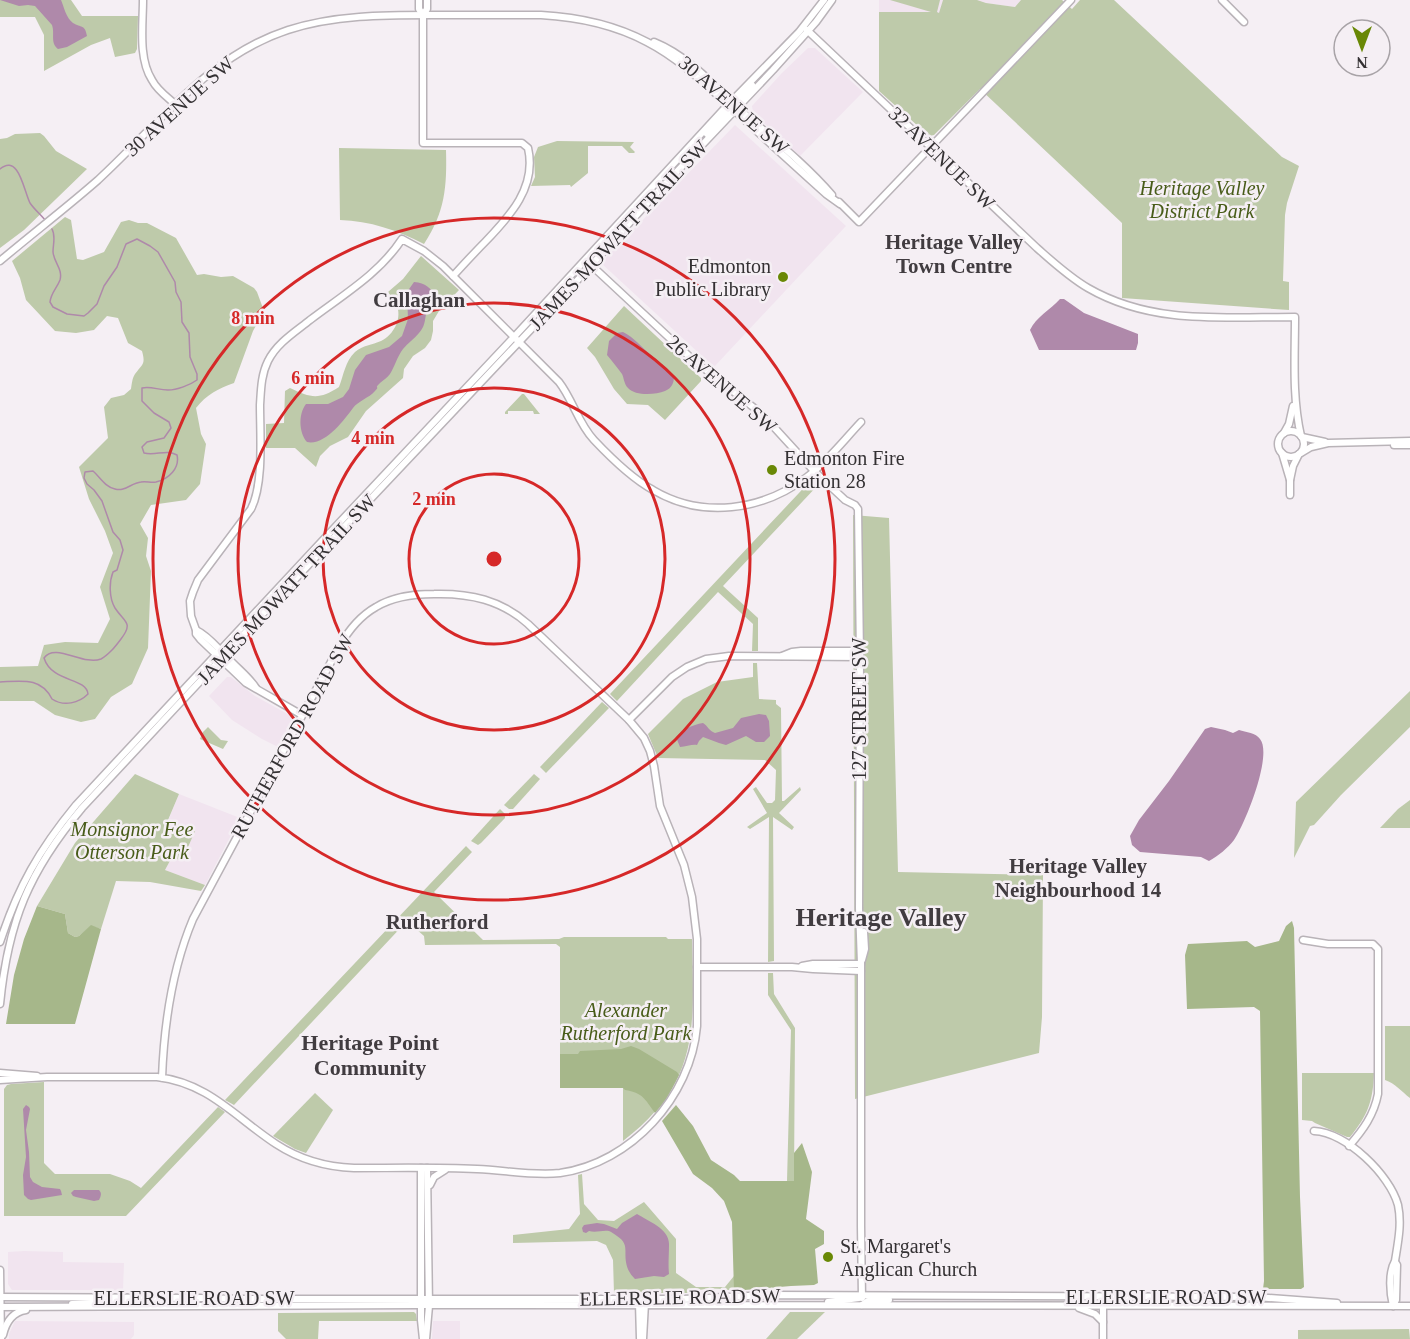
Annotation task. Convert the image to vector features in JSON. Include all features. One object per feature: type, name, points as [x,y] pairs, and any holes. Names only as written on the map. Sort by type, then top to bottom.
[{"type":"street","points":[[143,0],[143,54],[147,71],[154,84],[175,104]]},
{"type":"street","points":[[419,0],[419,9],[423,15]]},
{"type":"street","points":[[427,0],[427,9],[423,15],[423,144],[522,143],[529,150],[527,178],[518,203],[507,219],[453,276]]},
{"type":"street","name":"JAMES MOWATT TRAIL SW","points":[[516,339],[565,293],[694,154],[767,64],[806,29],[824,0]]},
{"type":"street","name":"JAMES MOWATT TRAIL SW","points":[[0,1005],[13,927],[29,886],[52,841],[76,805],[516,339],[585,259],[700,134],[733,106],[832,0]]},
{"type":"street","points":[[931,148],[1071,0]]},
{"type":"street","points":[[1222,0],[1244,22]]},
{"type":"street","name":"30 AVENUE SW","points":[[0,260],[98,179],[204,77],[227,60],[251,45],[281,32],[336,20],[380,15],[559,16],[615,29],[647,42],[664,52],[733,106],[859,222],[931,148]]},
{"type":"street","name":"32 AVENUE SW","points":[[806,29],[1037,248],[1082,284],[1108,298],[1166,315],[1295,317],[1295,397]]},
{"type":"street","points":[[664,186],[664,180],[700,134]]},
{"type":"street","points":[[624,229],[656,186],[657,180]]},
{"type":"street","points":[[302,714],[256,689],[251,681],[220,655],[196,630],[190,606],[194,587],[251,509],[257,496],[261,385],[267,363],[283,341],[369,276],[393,253],[402,239],[430,255],[453,276],[565,390],[584,427],[593,439],[634,477],[665,497],[693,506],[720,508],[742,506],[767,499],[814,471],[861,422]]},
{"type":"street","points":[[565,293],[584,266],[585,259]]},
{"type":"street","name":"26 AVENUE SW","points":[[585,259],[691,358],[758,411],[814,471],[858,509]]},
{"type":"street","points":[[1290,480],[1278,443],[1289,424],[1295,397]]},
{"type":"street","points":[[1290,495],[1292,470],[1304,447],[1295,397]]},
{"type":"street","points":[[1283,434],[1290,431],[1328,443]]},
{"type":"street","points":[[1282,453],[1290,457],[1328,443],[1408,442],[1410,435]]},
{"type":"street","name":"127 STREET SW","points":[[858,509],[859,908],[865,949],[861,967],[862,1305]]},
{"type":"street","name":"RUTHERFORD ROAD SW","points":[[0,1080],[47,1077],[162,1078],[184,1083],[203,1092],[240,1116],[278,1145],[306,1159],[349,1168],[450,1168],[535,1174],[568,1171],[606,1158],[641,1133],[670,1101],[689,1064],[696,1034],[696,923],[692,897],[686,870],[660,806],[654,766],[644,738],[630,720],[518,616],[499,605],[467,595],[415,594],[377,606],[356,623],[341,643],[208,888],[187,932],[170,1001],[164,1041],[162,1078]]},
{"type":"street","points":[[630,720],[668,680],[693,664],[706,659],[782,656],[801,651],[860,654]]},
{"type":"street","name":"JAMES MOWATT TRAIL SW","points":[[0,942],[22,885],[35,861],[52,841]]},
{"type":"street","points":[[1303,940],[1319,943],[1373,944],[1378,949],[1378,1094],[1376,1105],[1368,1121],[1349,1146]]},
{"type":"street","points":[[697,967],[813,969],[861,967]]},
{"type":"street","name":"RUTHERFORD ROAD SW","points":[[0,1073],[47,1077]]},
{"type":"street","points":[[1314,1131],[1331,1135],[1349,1146],[1382,1175],[1393,1193],[1398,1206],[1400,1224],[1395,1261],[1397,1265],[1396,1298],[1393,1306]]},
{"type":"street","points":[[424,1168],[428,1192],[429,1303],[425,1339]]},
{"type":"street","points":[[424,1168],[421,1320],[425,1339]]},
{"type":"street","points":[[428,1192],[434,1177],[450,1168]]},
{"type":"street","points":[[0,1270],[2,1339]]},
{"type":"street","name":"ELLERSLIE ROAD SW","points":[[642,1303],[771,1295],[1103,1296],[1264,1297],[1359,1306]]},
{"type":"street","points":[[783,1306],[858,1299],[862,1296]]},
{"type":"street","points":[[862,1305],[868,1300],[937,1296]]},
{"type":"street","points":[[1103,1296],[1103,1339]]},
{"type":"street","name":"ELLERSLIE ROAD SW","points":[[0,1298],[201,1298],[422,1303]]},
{"type":"street","points":[[54,1307],[78,1303],[126,1302],[131,1298]]},
{"type":"street","points":[[127,1307],[135,1302],[171,1302],[201,1298]]},
{"type":"street","name":"ELLERSLIE ROAD SW","points":[[0,1307],[422,1303],[642,1303],[783,1306],[1410,1306]]},
{"type":"street","points":[[641,1339],[642,1303]]},
{"type":"street","points":[[1070,1306],[1095,1314],[1103,1323]]},
{"type":"street","points":[[2,1339],[13,1315],[24,1310],[44,1307]]},
{"type":"shaded area","points":[[0,0],[61,0],[69,18],[73,23],[84,28],[87,36],[67,47],[58,49],[53,41],[52,25],[35,6],[19,6]]},
{"type":"shaded area","points":[[879,0],[943,0],[940,13],[879,12]]},
{"type":"shaded area","points":[[977,0],[1021,0],[1015,7]]},
{"type":"shaded area","points":[[808,48],[815,48],[863,92],[800,156],[753,113],[752,106]]},
{"type":"shaded area","points":[[735,125],[846,226],[714,367],[601,263]]},
{"type":"shaded area","points":[[414,282],[427,286],[437,297],[427,311],[422,329],[403,349],[390,374],[373,393],[355,406],[327,436],[321,440],[307,442],[302,434],[300,423],[303,408],[306,404],[328,404],[343,397],[349,389],[355,370],[366,355],[389,347],[402,336],[408,319],[407,292]]},
{"type":"shaded area","points":[[1060,299],[1064,299],[1084,313],[1138,334],[1136,350],[1039,350],[1030,330],[1039,317]]},
{"type":"shaded area","points":[[623,332],[674,376],[669,388],[651,394],[631,391],[622,374],[607,355],[609,341],[617,333]]},
{"type":"shaded area","points":[[227,677],[231,677],[255,696],[293,717],[293,723],[278,747],[232,720],[209,696]]},
{"type":"shaded area","points":[[759,714],[766,715],[769,721],[770,736],[764,742],[756,742],[746,736],[726,745],[703,737],[697,745],[680,747],[676,737],[688,728],[703,723],[715,733],[733,728],[741,718]]},
{"type":"shaded area","points":[[1211,727],[1233,733],[1239,730],[1253,734],[1260,739],[1263,747],[1263,759],[1256,790],[1239,832],[1229,846],[1209,861],[1201,857],[1140,852],[1132,845],[1130,836],[1139,820],[1205,729]]},
{"type":"shaded area","points":[[179,794],[240,818],[205,885],[165,870],[172,856],[182,861],[194,831],[168,821]]},
{"type":"shaded area","points":[[26,1105],[30,1109],[26,1130],[30,1177],[33,1182],[42,1187],[60,1189],[62,1195],[31,1200],[24,1195],[23,1175],[26,1157],[23,1109]]},
{"type":"shaded area","points":[[74,1190],[99,1190],[101,1196],[99,1200],[94,1201],[73,1196],[71,1193]]},
{"type":"shaded area","points":[[637,1214],[658,1226],[666,1234],[669,1245],[669,1274],[664,1277],[635,1279],[627,1267],[625,1245],[621,1239],[609,1231],[583,1232],[584,1225],[597,1223],[617,1229]]},
{"type":"shaded area","points":[[8,1252],[63,1252],[63,1262],[124,1263],[123,1290],[12,1290],[8,1284]]},
{"type":"shaded area","points":[[15,1321],[134,1322],[134,1335],[131,1339],[9,1339]]},
{"type":"shaded area","points":[[433,1321],[460,1321],[460,1339],[432,1339]]},
{"type":"green space","points":[[0,0],[71,0],[82,16],[138,16],[137,49],[135,53],[115,57],[110,38],[91,45],[44,71],[44,35],[35,17],[0,17]]},
{"type":"green space","name":"Heritage Valley District Park","points":[[890,0],[940,0],[937,12],[939,13],[943,0],[977,0],[1015,7],[1021,0],[1062,0],[1072,9],[1080,0],[1114,0],[1282,157],[1299,166],[1285,215],[1283,281],[1289,282],[1289,310],[1122,298],[1122,223],[980,89],[934,135],[929,136],[879,91],[879,12],[931,12]]},
{"type":"green space","points":[[40,133],[56,151],[87,169],[24,230],[0,248],[0,139],[15,134]]},
{"type":"green space","points":[[557,141],[634,142],[630,147],[635,152],[629,153],[622,146],[588,146],[588,173],[571,187],[570,185],[531,186],[535,177],[534,157],[538,147]]},
{"type":"green space","points":[[339,148],[446,150],[443,199],[436,221],[424,244],[383,227],[340,220]]},
{"type":"green space","points":[[65,217],[71,220],[77,259],[83,260],[104,252],[121,222],[129,220],[147,223],[176,238],[197,275],[233,276],[254,288],[264,311],[253,331],[234,383],[213,392],[196,408],[201,434],[206,444],[200,484],[186,500],[151,505],[140,524],[148,538],[146,556],[151,571],[148,648],[132,684],[111,697],[95,719],[81,722],[55,715],[34,701],[0,701],[0,667],[38,666],[44,645],[65,642],[98,643],[110,619],[100,587],[113,553],[89,499],[79,467],[108,438],[104,407],[111,398],[124,395],[131,389],[133,378],[144,359],[142,351],[128,343],[118,318],[107,316],[94,330],[76,333],[55,331],[26,300],[12,261]]},
{"type":"green space","points":[[421,256],[459,290],[439,311],[433,321],[431,340],[425,348],[413,356],[404,369],[403,378],[366,411],[348,437],[330,446],[320,456],[316,467],[295,448],[266,448],[266,424],[284,423],[285,391],[290,388],[309,396],[320,396],[332,391],[339,387],[347,364],[355,352],[390,335],[398,320],[398,309],[388,292],[403,279]]},
{"type":"green space","points":[[624,306],[701,378],[701,381],[665,420],[648,405],[627,404],[614,389],[587,348]]},
{"type":"green space","points":[[522,394],[540,414],[534,414],[533,411],[508,411],[508,414],[505,414]]},
{"type":"green space","points":[[814,477],[819,484],[723,586],[758,618],[758,651],[752,651],[753,624],[718,592],[617,701],[610,694]]},
{"type":"green space","points":[[853,515],[889,518],[898,872],[1043,875],[1042,1017],[1039,1053],[855,1099]]},
{"type":"green space","points":[[753,663],[757,663],[759,699],[776,700],[776,704],[781,708],[782,801],[800,787],[801,790],[779,813],[794,827],[792,830],[773,817],[774,961],[768,962],[769,817],[750,829],[747,827],[767,813],[753,789],[756,787],[767,803],[775,800],[776,770],[765,760],[658,758],[648,734],[683,699],[717,682],[753,677]]},
{"type":"green space","points":[[1410,691],[1410,727],[1314,825],[1310,826],[1294,858],[1296,802]]},
{"type":"green space","points":[[602,702],[609,708],[546,773],[540,767]]},
{"type":"green space","points":[[208,727],[221,740],[228,741],[223,749],[200,739]]},
{"type":"green space","name":"Monsignor Fee Otterson Park","points":[[135,774],[179,794],[168,820],[195,831],[182,861],[172,857],[165,870],[205,885],[201,891],[150,882],[116,881],[101,929],[91,926],[75,937],[68,933],[65,914],[37,906],[75,843]]},
{"type":"green space","points":[[534,774],[540,779],[513,809],[504,805]]},
{"type":"green space","points":[[1410,800],[1410,828],[1380,828],[1398,809]]},
{"type":"green space","points":[[500,809],[505,814],[505,818],[481,843],[478,845],[471,841]]},
{"type":"green space","name":"Alexander Rutherford Park","points":[[466,846],[472,852],[434,892],[483,940],[559,939],[564,937],[692,939],[693,1000],[687,1051],[679,1075],[667,1097],[648,1119],[623,1141],[623,1088],[560,1088],[560,947],[556,944],[425,945],[424,936],[407,921],[234,1105],[225,1100]]},
{"type":"green space","points":[[37,906],[65,914],[68,933],[75,937],[91,925],[101,929],[75,1024],[6,1024],[14,975],[24,939]]},
{"type":"green space","points":[[1292,921],[1304,1287],[1301,1289],[1263,1289],[1260,1011],[1254,1007],[1187,1009],[1185,955],[1188,944],[1247,941],[1255,947],[1279,941],[1286,926]]},
{"type":"green space","points":[[768,973],[773,973],[774,994],[795,1028],[794,1181],[787,1181],[791,1030],[768,995]]},
{"type":"green space","points":[[1385,1026],[1410,1026],[1410,1098],[1385,1080]]},
{"type":"green space","points":[[631,1046],[679,1075],[666,1100],[655,1113],[643,1097],[623,1088],[560,1088],[560,1054],[578,1054],[580,1051],[621,1049]]},
{"type":"green space","points":[[1302,1073],[1374,1073],[1368,1107],[1350,1137],[1312,1121],[1302,1120]]},
{"type":"green space","points":[[44,1082],[44,1163],[55,1174],[110,1174],[130,1181],[141,1188],[218,1107],[225,1112],[126,1216],[4,1216],[4,1089],[11,1084]]},
{"type":"green space","points":[[315,1093],[333,1110],[306,1153],[273,1136]]},
{"type":"green space","points":[[676,1105],[693,1126],[711,1160],[740,1181],[794,1181],[794,1153],[802,1143],[812,1172],[806,1219],[824,1231],[824,1244],[815,1249],[818,1283],[734,1291],[732,1222],[724,1201],[712,1188],[693,1174],[662,1121]]},
{"type":"green space","points":[[582,1174],[584,1204],[598,1220],[614,1221],[644,1202],[676,1239],[676,1273],[696,1287],[725,1287],[734,1276],[734,1291],[712,1289],[691,1293],[614,1293],[613,1260],[606,1245],[597,1241],[513,1243],[513,1235],[569,1229],[580,1214],[578,1175]]},
{"type":"green space","points":[[414,1312],[417,1321],[319,1321],[318,1339],[286,1339],[278,1331],[278,1313]]},
{"type":"green space","points":[[790,1312],[825,1312],[797,1339],[766,1339]]},
{"type":"green space","points":[[1409,1329],[1410,1339],[1298,1339],[1298,1330]]},
{"type":"waterway","points":[[0,169],[6,165],[16,170],[30,203],[46,221]]},
{"type":"waterway","points":[[0,682],[23,681],[37,684],[48,692],[52,699],[61,703],[76,702],[88,694],[81,685],[54,672],[44,658],[55,652],[86,660],[101,659],[114,648],[127,629],[126,622],[113,604],[110,590],[113,572],[117,570],[123,550],[120,540],[113,532],[102,501],[84,478],[85,472],[93,471],[108,486],[119,490],[137,483],[161,481],[169,476],[177,464],[177,455],[144,453],[142,447],[147,442],[164,438],[171,428],[169,422],[154,413],[142,401],[142,388],[172,390],[197,380],[190,357],[189,333],[182,322],[181,302],[176,292],[175,282],[158,252],[137,239],[126,244],[117,267],[104,286],[97,304],[84,316],[67,314],[53,307],[50,302],[61,276],[53,252],[52,229]]},
{"type":"place","name":"Edmonton Public Library","points":[[783,277]]},
{"type":"place","name":"Edmonton Fire Station 28","points":[[772,470]]},
{"type":"place","name":"St. Margaret's Anglican Church","points":[[828,1257]]},
{"type":"district","name":"Heritage Valley Town Centre","points":[[954,254]]},
{"type":"district","name":"Callaghan","points":[[419,300]]},
{"type":"district","name":"Heritage Valley Neighbourhood 14","points":[[1078,878]]},
{"type":"district","name":"Heritage Valley","points":[[881,917]]},
{"type":"district","name":"Rutherford","points":[[437,922]]},
{"type":"district","name":"Heritage Point Community","points":[[370,1054]]}]
